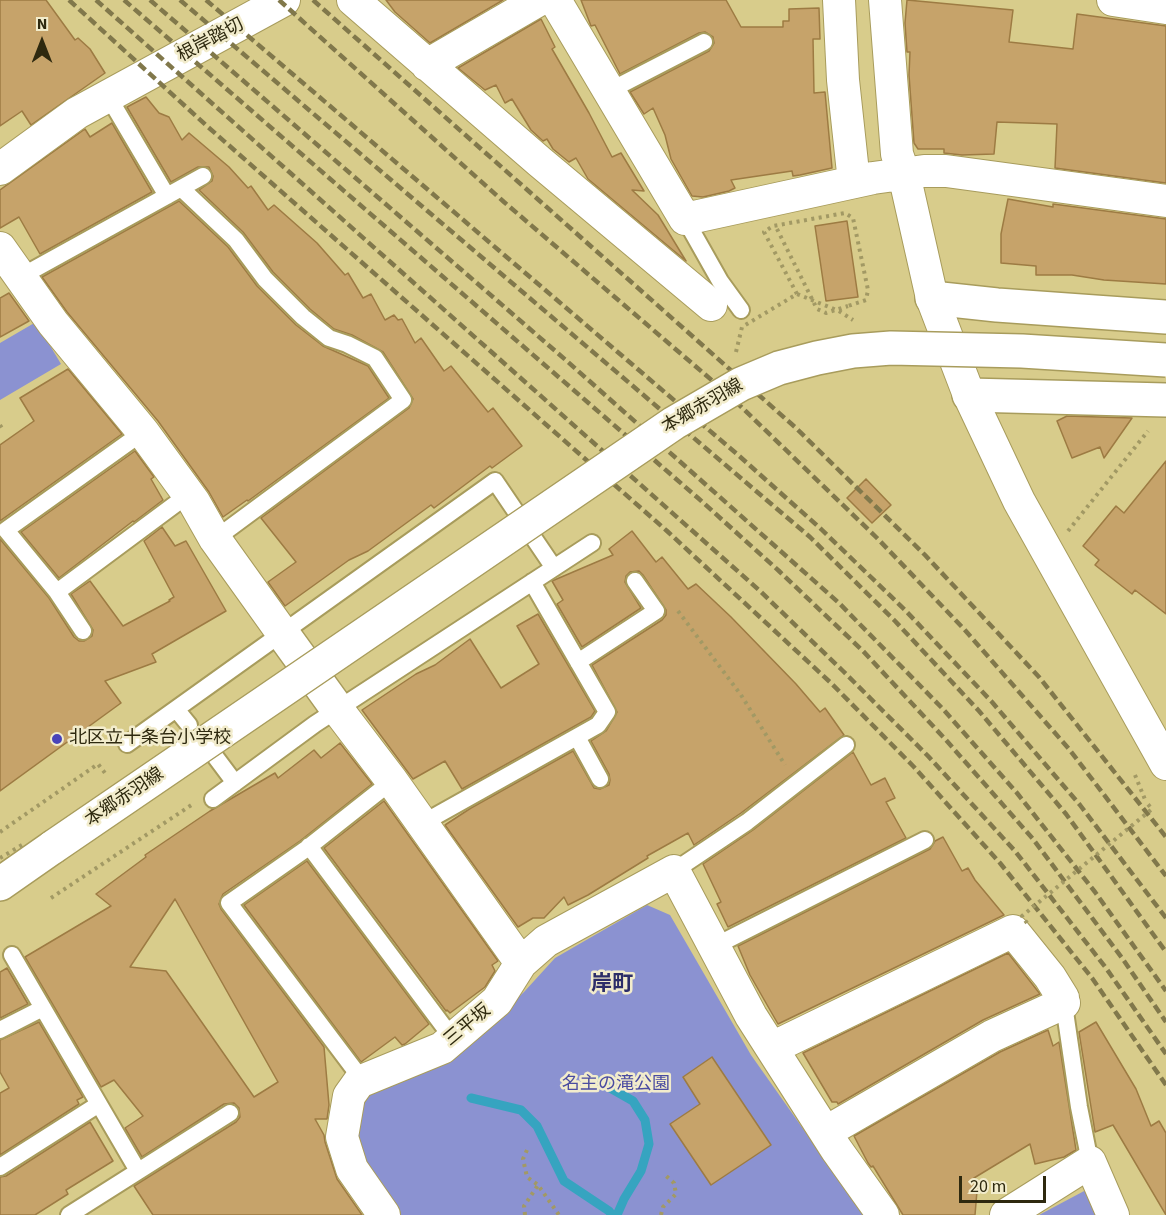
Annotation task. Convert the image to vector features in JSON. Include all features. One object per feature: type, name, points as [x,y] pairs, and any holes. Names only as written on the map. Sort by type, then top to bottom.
[{"type":"main road","points":[[932,298],[1166,317]]},
{"type":"main road","name":"本郷赤羽線","points":[[58,850],[674,423],[741,384],[779,368],[817,358],[853,351],[891,348],[1022,351],[1166,360]]},
{"type":"main road","points":[[969,395],[1159,413]]},
{"type":"main road","points":[[283,634],[338,710]]},
{"type":"main road","name":"本郷赤羽線","points":[[0,884],[212,752],[315,680]]},
{"type":"street","name":"根岸踏切","points":[[0,169],[77,113],[284,0]]},
{"type":"street","points":[[353,0],[427,66],[726,308]]},
{"type":"street","points":[[427,66],[539,0]]},
{"type":"street","points":[[555,0],[685,219],[854,182],[904,174],[946,171],[1166,201]]},
{"type":"street","points":[[839,0],[843,80],[854,182]]},
{"type":"street","points":[[885,0],[895,141],[932,298],[969,395],[1019,501],[1166,764]]},
{"type":"street","points":[[1113,0],[1166,8]]},
{"type":"street","points":[[0,248],[22,276],[53,323],[143,432],[189,494],[215,539],[283,634]]},
{"type":"street","points":[[338,710],[392,781],[521,963]]},
{"type":"street","points":[[674,871],[751,1016],[883,1215]]},
{"type":"street","name":"三平坂","points":[[363,1081],[442,1048],[497,1001],[521,963],[546,941],[674,871]]},
{"type":"street","points":[[772,1048],[1013,931],[1050,977],[1064,1001],[992,1036],[826,1132]]},
{"type":"street","points":[[363,1081],[359,1082],[349,1096],[342,1137],[352,1169],[384,1215]]},
{"type":"street","points":[[1006,1215],[1090,1162],[1113,1215]]},
{"type":"lane","points":[[609,91],[704,42]]},
{"type":"lane","points":[[108,96],[174,192],[236,240],[265,279],[303,317],[329,338],[375,358],[403,399],[215,539]]},
{"type":"lane","points":[[22,276],[203,176]]},
{"type":"lane","points":[[685,219],[720,281],[726,308]]},
{"type":"lane","points":[[83,631],[57,592],[6,530],[143,432]]},
{"type":"lane","points":[[127,744],[495,481],[554,568]]},
{"type":"lane","points":[[57,592],[189,494]]},
{"type":"lane","points":[[207,799],[235,783],[338,710],[592,543]]},
{"type":"lane","points":[[578,663],[656,611],[635,581]]},
{"type":"lane","points":[[423,824],[598,725],[607,712],[532,582]]},
{"type":"lane","points":[[176,709],[189,725]]},
{"type":"lane","points":[[577,737],[600,779]]},
{"type":"lane","points":[[674,871],[747,822],[846,745]]},
{"type":"lane","points":[[212,752],[235,783]]},
{"type":"lane","points":[[363,1081],[229,903],[309,846],[392,781]]},
{"type":"lane","points":[[715,946],[925,840]]},
{"type":"lane","points":[[309,846],[453,1039]]},
{"type":"lane","points":[[12,955],[138,1171]]},
{"type":"lane","points":[[1064,1001],[1079,1107],[1090,1162]]},
{"type":"lane","points":[[0,1030],[43,1008]]},
{"type":"lane","points":[[0,1167],[99,1104]]},
{"type":"lane","points":[[69,1215],[230,1113]]},
{"type":"path","points":[[764,201],[771,217],[775,225],[779,234],[817,309],[826,312],[866,300],[868,290],[853,218],[845,213],[824,216],[783,224],[773,225],[764,232],[796,294]]},
{"type":"path","points":[[1062,538],[1159,413]]},
{"type":"path","points":[[0,425],[3,430]]},
{"type":"path","points":[[656,611],[672,603],[741,695],[797,783]]},
{"type":"path","points":[[0,832],[98,764],[105,773]]},
{"type":"path","points":[[1027,923],[1022,916],[1152,809],[1146,802],[1134,773]]},
{"type":"path","points":[[51,898],[207,799]]},
{"type":"path","points":[[527,1150],[523,1159],[527,1177],[538,1185],[559,1215]]},
{"type":"path","points":[[661,1215],[663,1207],[676,1194],[674,1183],[664,1174]]},
{"type":"path","points":[[525,1215],[524,1206],[538,1185]]},
{"type":"green space","points":[[36,322],[61,364],[0,400],[0,343]]},
{"type":"green space","name":"名主の滝公園","points":[[647,905],[670,915],[751,1055],[864,1215],[397,1215],[359,1162],[354,1128],[365,1089],[458,1053],[524,992],[555,958]]},
{"type":"green space","points":[[1086,1190],[1097,1215],[1039,1215]]},
{"type":"building","points":[[0,0],[46,0],[75,40],[78,38],[90,49],[105,73],[31,125],[22,111],[0,126]]},
{"type":"building","points":[[386,0],[503,0],[430,43],[395,12]]},
{"type":"building","points":[[581,0],[726,0],[741,27],[783,27],[783,21],[789,21],[789,9],[819,8],[820,39],[813,39],[814,93],[825,92],[832,168],[793,176],[792,171],[731,180],[735,188],[729,191],[703,197],[692,196],[671,159],[665,135],[653,108],[644,114],[630,92],[709,51],[714,43],[713,37],[705,32],[699,33],[620,74],[595,25],[591,26]]},
{"type":"building","points":[[907,0],[1013,10],[1009,42],[1073,49],[1077,14],[1166,26],[1166,183],[1055,168],[1057,124],[997,122],[994,154],[962,155],[944,153],[944,149],[918,149],[914,143],[909,75],[910,52],[907,52],[905,23]]},
{"type":"building","points":[[541,19],[555,47],[552,49],[612,157],[621,153],[644,191],[632,190],[658,215],[686,261],[588,179],[576,158],[569,162],[553,149],[547,139],[543,141],[531,130],[512,99],[505,103],[496,85],[485,90],[458,68]]},
{"type":"building","points":[[146,97],[159,113],[169,117],[182,140],[189,133],[229,167],[248,188],[251,186],[268,210],[274,205],[317,243],[345,275],[348,273],[363,298],[371,294],[385,320],[394,315],[398,320],[402,319],[415,343],[421,338],[444,371],[451,366],[488,412],[493,408],[522,446],[492,468],[490,466],[434,508],[431,505],[368,551],[349,560],[285,606],[268,582],[296,562],[261,518],[409,408],[413,399],[383,352],[352,335],[334,329],[310,309],[273,272],[243,232],[199,190],[212,181],[213,176],[209,167],[198,167],[171,182],[127,107]]},
{"type":"building","points":[[112,123],[152,192],[40,254],[19,217],[0,228],[0,190],[85,129],[90,137]]},
{"type":"building","points":[[1008,199],[1053,207],[1053,204],[1166,219],[1166,284],[1104,280],[1072,275],[1036,275],[1036,266],[1001,263],[1001,234]]},
{"type":"building","points":[[179,201],[228,247],[257,286],[296,325],[323,346],[368,366],[389,398],[223,517],[209,492],[158,421],[67,312],[42,277]]},
{"type":"building","points":[[847,221],[858,297],[826,301],[815,226]]},
{"type":"building","points":[[9,293],[29,321],[0,337],[0,298]]},
{"type":"building","points":[[68,369],[122,434],[0,521],[0,445],[34,421],[20,398]]},
{"type":"building","points":[[1067,416],[1132,418],[1104,458],[1100,447],[1072,458],[1057,421]]},
{"type":"building","points":[[135,451],[154,477],[151,479],[163,500],[59,578],[21,532]]},
{"type":"building","points":[[1166,461],[1166,614],[1135,590],[1132,594],[1095,565],[1099,560],[1083,546],[1116,506],[1124,513]]},
{"type":"building","points":[[866,479],[891,505],[872,523],[847,498]]},
{"type":"building","points":[[162,527],[175,546],[186,541],[226,611],[152,654],[156,662],[105,681],[121,703],[0,791],[0,539],[49,598],[74,637],[79,641],[84,641],[92,636],[93,630],[71,594],[90,581],[123,626],[174,597],[144,541]]},
{"type":"building","points":[[632,531],[656,562],[662,557],[688,589],[696,584],[731,617],[820,712],[825,708],[844,735],[741,813],[694,845],[688,833],[647,856],[648,858],[588,895],[568,905],[564,897],[544,918],[533,918],[518,927],[445,825],[573,751],[594,788],[600,789],[609,785],[609,774],[591,741],[606,731],[617,712],[592,665],[662,620],[666,615],[666,610],[643,575],[639,571],[630,572],[625,582],[641,608],[582,647],[557,604],[563,600],[552,581],[613,555],[609,549]]},
{"type":"building","points":[[538,614],[595,711],[591,717],[462,789],[445,761],[413,779],[362,710],[416,674],[435,665],[470,639],[501,688],[539,664],[517,626]]},
{"type":"building","points":[[340,743],[372,784],[300,841],[223,894],[219,904],[324,1047],[329,1105],[327,1119],[315,1119],[324,1135],[337,1179],[362,1215],[153,1215],[134,1186],[236,1122],[240,1117],[239,1108],[234,1103],[224,1104],[142,1157],[125,1128],[143,1116],[114,1080],[101,1087],[25,957],[111,906],[96,894],[146,857],[145,855],[210,811],[275,773],[278,778],[314,750],[321,758]],"holes":[[[175,899],[278,1082],[254,1097],[166,971],[130,967]]]},
{"type":"building","points":[[853,752],[871,785],[885,778],[895,798],[886,802],[906,838],[728,927],[717,904],[721,902],[703,864],[753,830]]},
{"type":"building","points":[[384,801],[498,961],[492,965],[495,971],[485,987],[450,1013],[446,1011],[324,848]]},
{"type":"building","points":[[943,837],[962,871],[968,868],[1004,915],[778,1024],[750,975],[738,946],[930,849],[935,841]]},
{"type":"building","points":[[307,861],[429,1024],[405,1044],[402,1045],[395,1037],[361,1062],[244,905]]},
{"type":"building","points":[[1008,953],[1040,994],[983,1020],[838,1104],[832,1102],[803,1053]]},
{"type":"building","points":[[7,968],[28,1004],[0,1018],[0,972]]},
{"type":"building","points":[[39,1022],[83,1097],[77,1100],[79,1104],[0,1155],[0,1093],[9,1088],[0,1072],[0,1040]]},
{"type":"building","points":[[1096,1022],[1136,1089],[1151,1126],[1159,1121],[1166,1133],[1166,1215],[1113,1125],[1095,1132],[1079,1032]]},
{"type":"building","points":[[1048,1030],[1053,1046],[1059,1042],[1076,1150],[1064,1157],[1035,1164],[1030,1144],[974,1178],[980,1186],[977,1191],[975,1215],[903,1215],[873,1166],[871,1167],[868,1163],[854,1136],[1000,1052]]},
{"type":"building","points":[[712,1057],[771,1145],[711,1185],[670,1124],[700,1104],[683,1077]]},
{"type":"building","points":[[90,1122],[113,1161],[66,1190],[68,1194],[35,1215],[0,1215],[0,1177],[6,1176]]},
{"type":"waterway","points":[[598,1081],[633,1101],[645,1120],[649,1144],[641,1171],[617,1215]]},
{"type":"waterway","points":[[471,1098],[521,1110],[537,1126],[564,1181],[612,1215]]},
{"type":"railway","points":[[69,0],[208,127],[667,531],[831,683],[914,767],[1000,863],[1092,978],[1166,1085]]},
{"type":"railway","points":[[96,0],[760,591],[843,671],[928,756],[1015,851],[1106,968],[1166,1054]]},
{"type":"railway","points":[[124,0],[698,498],[863,651],[946,740],[1033,839],[1122,958],[1166,1022]]},
{"type":"railway","points":[[150,0],[568,362],[839,603],[942,708],[1017,793],[1095,892],[1166,991]]},
{"type":"railway","points":[[180,0],[810,537],[895,621],[979,711],[1066,814],[1166,952]]},
{"type":"railway","points":[[206,0],[737,454],[821,529],[905,610],[992,702],[1080,805],[1166,918]]},
{"type":"railway","points":[[279,0],[504,202],[729,395],[877,538],[964,629],[1069,749],[1166,876]]},
{"type":"railway","points":[[313,0],[796,428],[925,555],[1039,677],[1166,837]]},
{"type":"place","name":"北区立十条台小学校","points":[[57,739]]},
{"type":"district","name":"岸町","points":[[612,985]]}]
